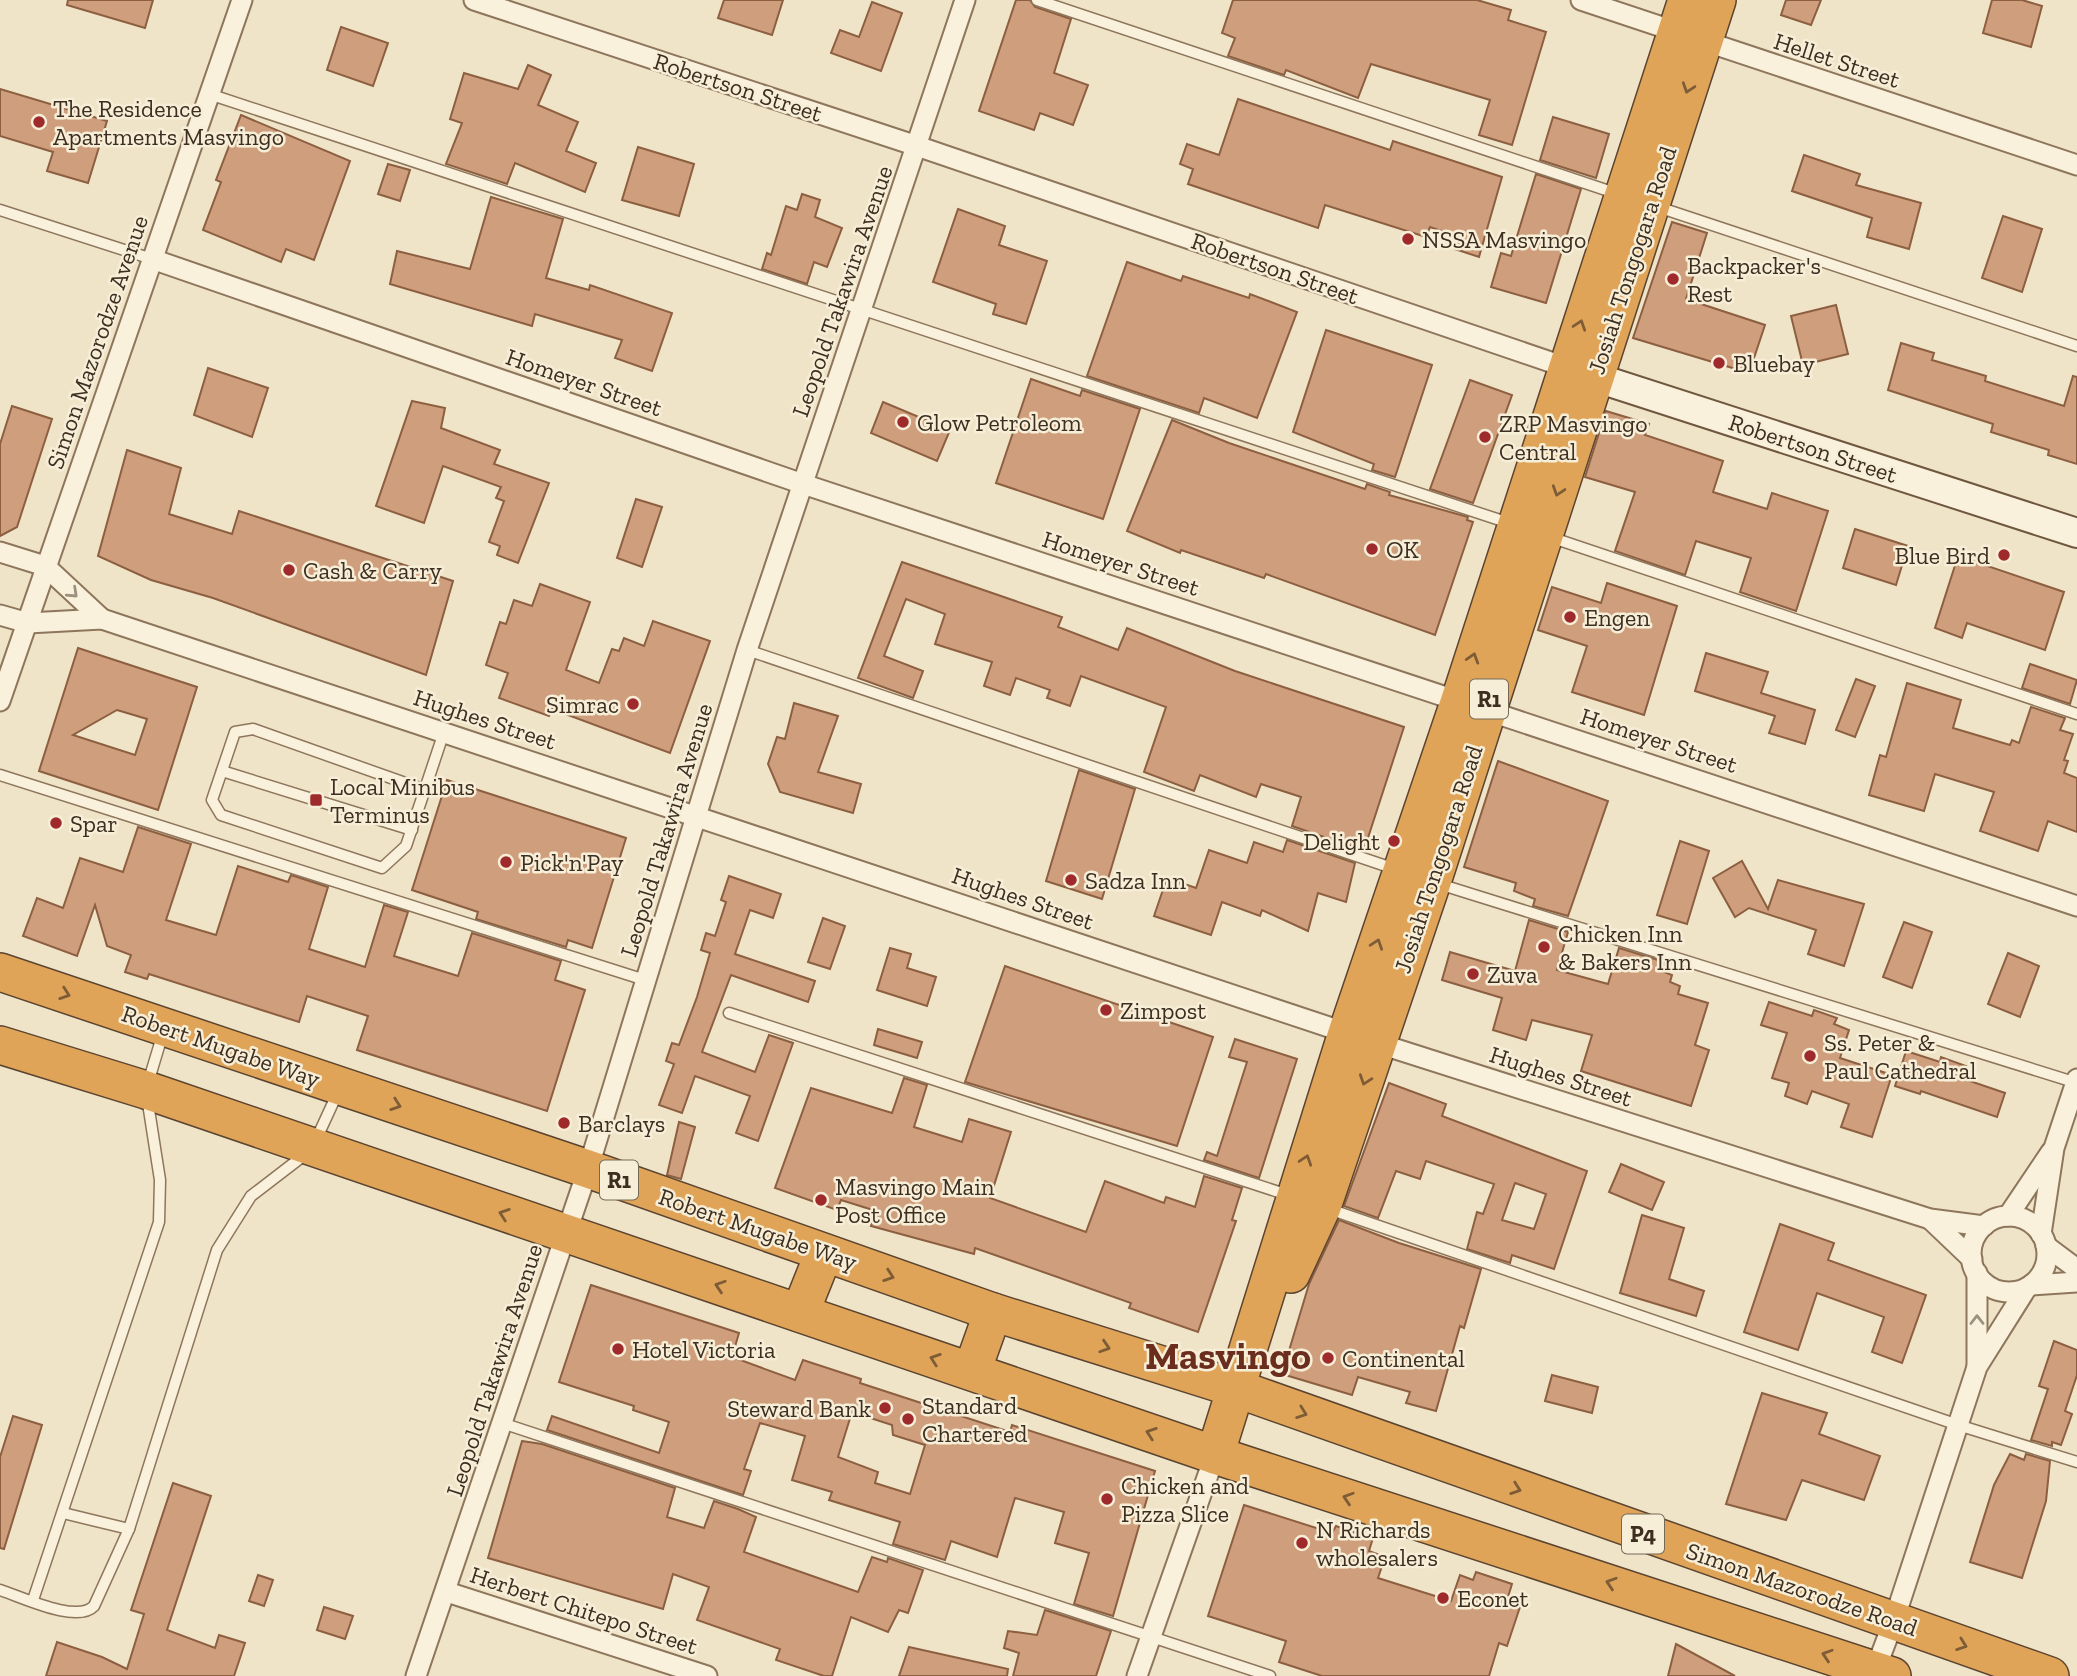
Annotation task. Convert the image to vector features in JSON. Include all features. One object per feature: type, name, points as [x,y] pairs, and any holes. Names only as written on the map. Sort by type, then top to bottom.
[{"type":"highway","name":"Josiah Tongogara Road","points":[[1215,1455],[1308,1202],[1473,704],[1637,200],[1689,24],[1717,0]]},
{"type":"highway","name":"Josiah Tongogara Road","points":[[1362,1038],[1432,881],[1473,704]]},
{"type":"highway","name":"Robert Mugabe Way","points":[[0,972],[588,1169],[993,1312],[1238,1390]]},
{"type":"highway","points":[[0,1045],[146,1090],[312,1149],[800,1312],[1215,1455]]},
{"type":"highway","points":[[800,1312],[824,1252]]},
{"type":"highway","points":[[972,1371],[993,1312]]},
{"type":"highway","name":"Simon Mazorodze Road","points":[[1238,1390],[2050,1676]]},
{"type":"highway","name":"P4","points":[[1215,1455],[1880,1674]]},
{"type":"highway","points":[[1457,1533],[1477,1476]]},
{"type":"highway","points":[[1673,1604],[1690,1551]]},
{"type":"street","name":"Simon Mazorodze Avenue","points":[[0,701],[242,0]]},
{"type":"street","name":"Robertson Street","points":[[474,0],[917,146],[1580,372],[2077,533]]},
{"type":"street","name":"Leopold Takawira Avenue","points":[[416,1676],[447,1592],[588,1169],[747,650],[965,0]]},
{"type":"street","name":"Hellet Street","points":[[1581,0],[1689,24],[2077,165]]},
{"type":"street","name":"Homeyer Street","points":[[152,259],[803,484],[2077,906]]},
{"type":"street","points":[[0,552],[45,566],[102,619]]},
{"type":"street","points":[[0,615],[28,623],[102,619]]},
{"type":"street","name":"Hughes Street","points":[[102,619],[696,814],[1362,1038],[1930,1219],[1984,1226]]},
{"type":"street","points":[[1880,1674],[1894,1620],[1977,1367],[2029,1287],[2043,1272],[2054,1148],[2077,1082]]},
{"type":"street","points":[[2008,1216],[2054,1148]]},
{"type":"street","points":[[1977,1367],[1974,1266],[1976,1236],[1984,1226],[2008,1216],[2021,1218],[2077,1269]]},
{"type":"street","points":[[1930,1219],[1992,1288],[2003,1292],[2077,1282]]},
{"type":"street","points":[[1137,1676],[1215,1455]]},
{"type":"street","name":"Herbert Chitepo Street","points":[[447,1592],[706,1676]]},
{"type":"lane","points":[[1037,0],[2077,346]]},
{"type":"lane","points":[[209,94],[1529,529],[2077,714]]},
{"type":"lane","points":[[0,210],[152,259]]},
{"type":"lane","points":[[747,650],[1432,881],[2077,1082]]},
{"type":"lane","points":[[425,790],[253,729],[235,732],[212,800],[221,816],[382,867],[406,846],[412,830],[425,790],[444,731]]},
{"type":"lane","points":[[222,771],[412,830]]},
{"type":"lane","points":[[0,775],[645,980]]},
{"type":"lane","points":[[729,1013],[1308,1202],[1958,1425],[2077,1462]]},
{"type":"lane","points":[[33,1600],[159,1222],[160,1180],[146,1090],[165,1027]]},
{"type":"lane","points":[[0,1590],[70,1613],[91,1610],[102,1592],[129,1529],[217,1250],[251,1196],[312,1149],[341,1086]]},
{"type":"lane","points":[[502,1423],[1270,1676]]},
{"type":"lane","points":[[64,1513],[129,1529]]},
{"type":"building","points":[[68,0],[153,0],[145,28],[67,5]]},
{"type":"building","points":[[724,0],[783,0],[772,35],[718,18]]},
{"type":"building","points":[[1016,0],[1030,0],[1035,7],[1071,19],[1054,73],[1088,85],[1073,125],[1040,113],[1034,130],[979,111]]},
{"type":"building","points":[[1233,0],[1477,0],[1511,10],[1508,20],[1546,32],[1512,145],[1479,135],[1490,100],[1371,64],[1358,98],[1286,70],[1284,75],[1228,56],[1235,38],[1222,33]]},
{"type":"building","points":[[1786,0],[1821,0],[1811,25],[1781,15]]},
{"type":"building","points":[[1992,0],[2022,0],[2042,6],[2031,47],[1983,33]]},
{"type":"building","points":[[872,2],[902,13],[881,71],[831,53],[840,30],[859,37]]},
{"type":"building","points":[[341,27],[388,43],[373,86],[327,70]]},
{"type":"building","points":[[528,65],[551,75],[538,105],[578,122],[566,151],[596,163],[585,192],[515,163],[507,184],[446,164],[462,123],[450,119],[464,73],[518,89]]},
{"type":"building","points":[[0,89],[107,121],[88,183],[47,171],[53,152],[0,136]]},
{"type":"building","points":[[1238,99],[1390,150],[1393,141],[1502,177],[1479,257],[1455,249],[1459,237],[1430,227],[1426,237],[1325,205],[1318,228],[1188,184],[1193,169],[1180,164],[1187,144],[1219,155]]},
{"type":"building","points":[[241,115],[350,161],[314,260],[286,249],[281,262],[203,230],[221,182],[216,180]]},
{"type":"building","points":[[1553,117],[1609,134],[1596,178],[1540,160]]},
{"type":"building","points":[[638,147],[694,164],[679,216],[622,200]]},
{"type":"building","points":[[1804,155],[1860,174],[1856,185],[1921,203],[1909,249],[1867,237],[1872,218],[1792,191]]},
{"type":"building","points":[[388,164],[410,170],[400,201],[378,194]]},
{"type":"building","points":[[1536,174],[1581,189],[1546,303],[1491,287],[1501,253],[1511,256]]},
{"type":"building","points":[[802,194],[820,200],[815,217],[842,228],[827,267],[814,262],[807,284],[762,269],[767,253],[771,255],[786,206],[797,210]]},
{"type":"building","points":[[491,197],[563,219],[546,278],[589,290],[590,285],[672,313],[652,371],[615,358],[622,340],[535,314],[532,326],[390,284],[397,251],[470,269]]},
{"type":"building","points":[[958,209],[1005,226],[999,245],[1047,261],[1026,324],[993,314],[996,304],[933,282]]},
{"type":"building","points":[[2003,216],[2042,229],[2022,292],[1982,278]]},
{"type":"building","points":[[1672,222],[1707,233],[1686,299],[1765,325],[1749,373],[1633,338]]},
{"type":"building","points":[[1127,262],[1181,281],[1183,276],[1249,298],[1250,294],[1297,312],[1257,418],[1204,398],[1199,413],[1087,376]]},
{"type":"building","points":[[1836,305],[1848,354],[1803,365],[1791,316]]},
{"type":"building","points":[[1326,330],[1432,365],[1395,477],[1372,470],[1374,464],[1293,432]]},
{"type":"building","points":[[1901,343],[1934,353],[1932,360],[1986,376],[1985,381],[2064,406],[2073,376],[2077,377],[2077,464],[2048,455],[2049,450],[1991,432],[1993,424],[1888,390]]},
{"type":"building","points":[[208,368],[268,388],[252,437],[194,415]]},
{"type":"building","points":[[1031,379],[1080,396],[1082,390],[1140,409],[1103,519],[996,483]]},
{"type":"building","points":[[1470,380],[1512,395],[1473,503],[1430,489]]},
{"type":"building","points":[[412,401],[445,408],[441,428],[500,450],[494,464],[549,483],[518,563],[497,555],[500,546],[489,542],[504,501],[496,498],[501,487],[443,466],[424,523],[376,506]]},
{"type":"building","points":[[883,402],[950,430],[937,461],[871,433]]},
{"type":"building","points":[[12,406],[52,419],[17,527],[0,536],[0,444]]},
{"type":"building","points":[[1606,411],[1649,424],[1645,435],[1723,461],[1713,492],[1767,509],[1772,493],[1828,511],[1796,611],[1740,592],[1751,558],[1696,541],[1685,575],[1615,551],[1635,492],[1585,477]]},
{"type":"building","points":[[1172,420],[1229,443],[1365,489],[1367,484],[1390,492],[1389,495],[1468,517],[1467,520],[1473,522],[1435,635],[1266,574],[1264,578],[1181,550],[1180,553],[1127,531]]},
{"type":"building","points":[[127,450],[181,468],[169,514],[232,534],[239,511],[453,581],[426,675],[213,598],[151,580],[98,556]]},
{"type":"building","points":[[636,499],[662,507],[642,567],[617,558]]},
{"type":"building","points":[[1855,529],[1908,546],[1896,585],[1843,568]]},
{"type":"building","points":[[1958,556],[2064,592],[2045,650],[1967,623],[1962,638],[1935,628]]},
{"type":"building","points":[[902,562],[1062,617],[1058,627],[1118,650],[1127,628],[1235,671],[1404,727],[1365,847],[1360,845],[1359,849],[1292,826],[1301,797],[1261,784],[1256,797],[1200,775],[1194,791],[1144,772],[1166,707],[1081,676],[1070,706],[1047,698],[1050,690],[1016,678],[1010,695],[984,686],[992,662],[935,644],[945,614],[906,599],[884,656],[923,671],[913,698],[858,678]]},
{"type":"building","points":[[1607,583],[1677,606],[1644,715],[1572,692],[1587,646],[1538,630],[1552,587],[1601,603]]},
{"type":"building","points":[[540,584],[590,602],[566,670],[599,683],[612,649],[619,651],[624,638],[644,646],[653,621],[710,641],[670,753],[552,709],[549,716],[499,698],[508,673],[486,665],[500,622],[506,624],[514,600],[532,606]]},
{"type":"building","points":[[78,648],[197,687],[158,810],[39,771]],"holes":[[[117,710],[147,719],[135,755],[73,735]]]},
{"type":"building","points":[[1706,653],[1768,672],[1761,693],[1815,710],[1805,744],[1769,733],[1775,716],[1695,691]]},
{"type":"building","points":[[2030,664],[2077,680],[2070,704],[2022,688]]},
{"type":"building","points":[[1856,679],[1875,686],[1855,737],[1836,730]]},
{"type":"building","points":[[1907,683],[1961,700],[1953,728],[2010,745],[2012,740],[2019,743],[2031,707],[2065,718],[2060,730],[2073,734],[2064,760],[2068,761],[2064,773],[2077,778],[2077,832],[2048,821],[2038,851],[1980,831],[1994,792],[1935,774],[1924,811],[1869,795],[1880,755],[1886,757]]},
{"type":"building","points":[[794,703],[838,716],[818,772],[861,784],[853,813],[780,792],[768,764],[777,737],[785,739]]},
{"type":"building","points":[[1498,761],[1608,801],[1568,916],[1533,906],[1535,899],[1514,891],[1516,883],[1464,867]]},
{"type":"building","points":[[1079,770],[1135,789],[1102,899],[1046,881]]},
{"type":"building","points":[[447,780],[626,838],[592,948],[568,940],[566,947],[476,919],[478,912],[412,890]]},
{"type":"building","points":[[138,827],[191,844],[166,920],[216,935],[238,866],[288,882],[291,875],[328,887],[309,949],[365,967],[384,905],[408,912],[394,956],[458,976],[472,933],[561,961],[555,980],[585,990],[547,1111],[357,1050],[368,1016],[307,996],[299,1022],[149,974],[147,979],[125,972],[131,955],[107,946],[95,905],[77,956],[23,936],[37,898],[63,908],[80,858],[123,872]]},
{"type":"building","points":[[1287,840],[1355,863],[1346,902],[1318,893],[1308,931],[1262,910],[1260,916],[1222,902],[1211,935],[1154,916],[1167,878],[1196,888],[1209,850],[1247,863],[1254,842],[1283,852]]},
{"type":"building","points":[[1680,841],[1709,851],[1687,924],[1657,915]]},
{"type":"building","points":[[1742,861],[1768,909],[1778,880],[1864,904],[1844,966],[1808,954],[1816,930],[1749,908],[1735,917],[1713,878]]},
{"type":"building","points":[[729,876],[781,894],[773,918],[750,910],[735,954],[815,981],[808,1002],[731,975],[702,1052],[755,1072],[769,1035],[793,1043],[758,1141],[736,1133],[750,1096],[695,1076],[682,1113],[659,1105],[674,1064],[666,1061],[672,1043],[679,1045],[697,997],[710,953],[701,950],[706,933],[715,936],[726,902],[721,900]]},
{"type":"building","points":[[823,918],[845,926],[830,969],[808,962]]},
{"type":"building","points":[[1529,920],[1568,932],[1557,970],[1608,984],[1619,948],[1668,963],[1664,972],[1672,975],[1670,982],[1680,986],[1678,994],[1708,1003],[1695,1045],[1709,1050],[1691,1106],[1581,1071],[1592,1035],[1532,1020],[1526,1040],[1493,1030],[1502,998],[1442,980],[1450,952],[1515,971]]},
{"type":"building","points":[[1904,922],[1932,932],[1912,988],[1883,977]]},
{"type":"building","points":[[890,948],[911,954],[907,968],[936,977],[927,1006],[877,990]]},
{"type":"building","points":[[2008,953],[2039,966],[2020,1017],[1988,1004]]},
{"type":"building","points":[[1005,966],[1213,1037],[1177,1146],[965,1082]]},
{"type":"building","points":[[1769,1002],[1812,1016],[1814,1010],[1837,1018],[1834,1024],[1849,1030],[1840,1058],[1892,1075],[1872,1137],[1841,1127],[1849,1104],[1812,1091],[1807,1104],[1785,1096],[1789,1083],[1772,1078],[1787,1033],[1761,1025]]},
{"type":"building","points":[[878,1029],[922,1042],[917,1058],[874,1045]]},
{"type":"building","points":[[1235,1039],[1297,1059],[1259,1178],[1204,1160],[1207,1152],[1217,1156],[1247,1062],[1229,1057]]},
{"type":"building","points":[[1906,1051],[1940,1062],[1941,1057],[1966,1066],[1961,1078],[2005,1093],[1997,1117],[1921,1091],[1920,1094],[1895,1086]]},
{"type":"building","points":[[904,1078],[927,1085],[914,1127],[962,1142],[969,1119],[1011,1132],[990,1198],[1086,1232],[1105,1181],[1164,1203],[1166,1197],[1195,1207],[1204,1176],[1242,1188],[1232,1220],[1236,1221],[1198,1332],[1129,1308],[1131,1303],[975,1248],[974,1254],[871,1226],[876,1211],[841,1200],[837,1210],[775,1188],[811,1088],[892,1113]]},
{"type":"building","points":[[1389,1083],[1446,1104],[1442,1116],[1587,1171],[1554,1269],[1512,1255],[1510,1263],[1467,1249],[1477,1212],[1483,1214],[1494,1184],[1426,1161],[1420,1179],[1396,1171],[1378,1218],[1344,1206]],"holes":[[[1515,1183],[1546,1194],[1534,1229],[1502,1220]]]},
{"type":"building","points":[[679,1122],[695,1127],[681,1179],[667,1175]]},
{"type":"building","points":[[1621,1164],[1664,1182],[1652,1210],[1609,1192]]},
{"type":"building","points":[[1642,1215],[1684,1228],[1669,1279],[1704,1291],[1696,1316],[1620,1293]]},
{"type":"building","points":[[1339,1220],[1399,1243],[1481,1269],[1464,1328],[1460,1326],[1436,1411],[1406,1403],[1410,1392],[1358,1377],[1352,1395],[1282,1374],[1309,1284]]},
{"type":"building","points":[[1780,1224],[1834,1243],[1828,1260],[1926,1295],[1902,1363],[1872,1352],[1884,1317],[1817,1293],[1798,1350],[1744,1332]]},
{"type":"building","points":[[591,1285],[739,1333],[732,1357],[795,1380],[803,1360],[861,1379],[860,1383],[1010,1432],[1012,1425],[1155,1471],[1113,1616],[1074,1604],[1089,1553],[1055,1543],[1064,1512],[1015,1498],[997,1557],[951,1541],[945,1560],[893,1544],[900,1522],[829,1500],[832,1492],[792,1480],[805,1436],[760,1423],[744,1469],[751,1471],[743,1495],[547,1430],[552,1416],[659,1453],[669,1422],[633,1410],[634,1406],[559,1382]],"holes":[[[852,1412],[892,1425],[893,1435],[925,1445],[910,1494],[875,1483],[878,1472],[838,1457]]]},
{"type":"building","points":[[2054,1341],[2077,1350],[2077,1375],[2065,1411],[2072,1414],[2061,1445],[2052,1442],[2052,1446],[2031,1440],[2048,1389],[2039,1386]]},
{"type":"building","points":[[1552,1375],[1598,1387],[1592,1413],[1545,1401]]},
{"type":"building","points":[[1762,1393],[1827,1413],[1819,1434],[1880,1456],[1864,1500],[1802,1480],[1786,1520],[1726,1504]]},
{"type":"building","points":[[13,1416],[42,1425],[4,1549],[0,1548],[0,1457]]},
{"type":"building","points":[[522,1441],[542,1444],[675,1488],[667,1517],[704,1528],[714,1501],[756,1517],[744,1552],[858,1592],[872,1557],[887,1562],[888,1558],[923,1570],[908,1613],[899,1610],[888,1632],[851,1617],[832,1676],[824,1676],[776,1660],[780,1649],[697,1620],[709,1587],[673,1574],[663,1609],[488,1558]]},
{"type":"building","points":[[2010,1454],[2024,1460],[2026,1454],[2050,1461],[2046,1501],[2022,1578],[1970,1562],[1994,1485]]},
{"type":"building","points":[[173,1483],[211,1496],[167,1630],[215,1648],[219,1635],[245,1643],[234,1676],[46,1676],[57,1642],[102,1657],[127,1669],[144,1614],[131,1610]]},
{"type":"building","points":[[1244,1505],[1332,1533],[1336,1526],[1373,1538],[1369,1551],[1385,1557],[1378,1578],[1451,1601],[1460,1575],[1473,1580],[1476,1572],[1512,1584],[1508,1597],[1522,1601],[1507,1646],[1499,1643],[1489,1676],[1322,1676],[1279,1662],[1286,1641],[1208,1616]]},
{"type":"building","points":[[258,1575],[273,1580],[264,1606],[249,1601]]},
{"type":"building","points":[[324,1607],[353,1616],[345,1639],[317,1630]]},
{"type":"building","points":[[1045,1610],[1111,1631],[1096,1676],[1013,1676],[1019,1653],[1004,1648],[1008,1631],[1037,1635]]},
{"type":"building","points":[[1676,1644],[1735,1676],[1668,1676]]},
{"type":"building","points":[[909,1647],[1008,1669],[1007,1676],[899,1676]]},
{"type":"place","name":"The Residence Apartments Masvingo","points":[[39,122]]},
{"type":"place","name":"NSSA Masvingo","points":[[1408,239]]},
{"type":"place","name":"Backpacker's Rest","points":[[1673,279]]},
{"type":"place","name":"Bluebay","points":[[1719,363]]},
{"type":"place","name":"Glow Petroleom","points":[[903,422]]},
{"type":"place","name":"ZRP Masvingo Central","points":[[1485,437]]},
{"type":"place","name":"OK","points":[[1372,549]]},
{"type":"place","name":"Blue Bird","points":[[2004,555]]},
{"type":"place","name":"Cash & Carry","points":[[289,570]]},
{"type":"place","name":"Engen","points":[[1570,617]]},
{"type":"place","name":"Simrac","points":[[633,704]]},
{"type":"place","name":"Local Minibus Terminus","points":[[316,800]]},
{"type":"place","name":"Spar","points":[[56,823]]},
{"type":"place","name":"Delight","points":[[1394,841]]},
{"type":"place","name":"Pick'n'Pay","points":[[506,862]]},
{"type":"place","name":"Sadza Inn","points":[[1071,880]]},
{"type":"place","name":"Chicken Inn & Bakers Inn","points":[[1544,947]]},
{"type":"place","name":"Zuva","points":[[1473,974]]},
{"type":"place","name":"Zimpost","points":[[1106,1010]]},
{"type":"place","name":"Ss. Peter & Paul Cathedral","points":[[1810,1056]]},
{"type":"place","name":"Barclays","points":[[564,1123]]},
{"type":"place","name":"Masvingo Main Post Office","points":[[821,1200]]},
{"type":"place","name":"Hotel Victoria","points":[[618,1349]]},
{"type":"place","name":"Continental","points":[[1328,1358]]},
{"type":"place","name":"Steward Bank","points":[[885,1408]]},
{"type":"place","name":"Standard Chartered","points":[[908,1419]]},
{"type":"place","name":"Chicken and Pizza Slice","points":[[1107,1499]]},
{"type":"place","name":"N Richards wholesalers","points":[[1302,1543]]},
{"type":"place","name":"Econet","points":[[1443,1598]]},
{"type":"district","name":"Masvingo","points":[[1228,1356]]}]
